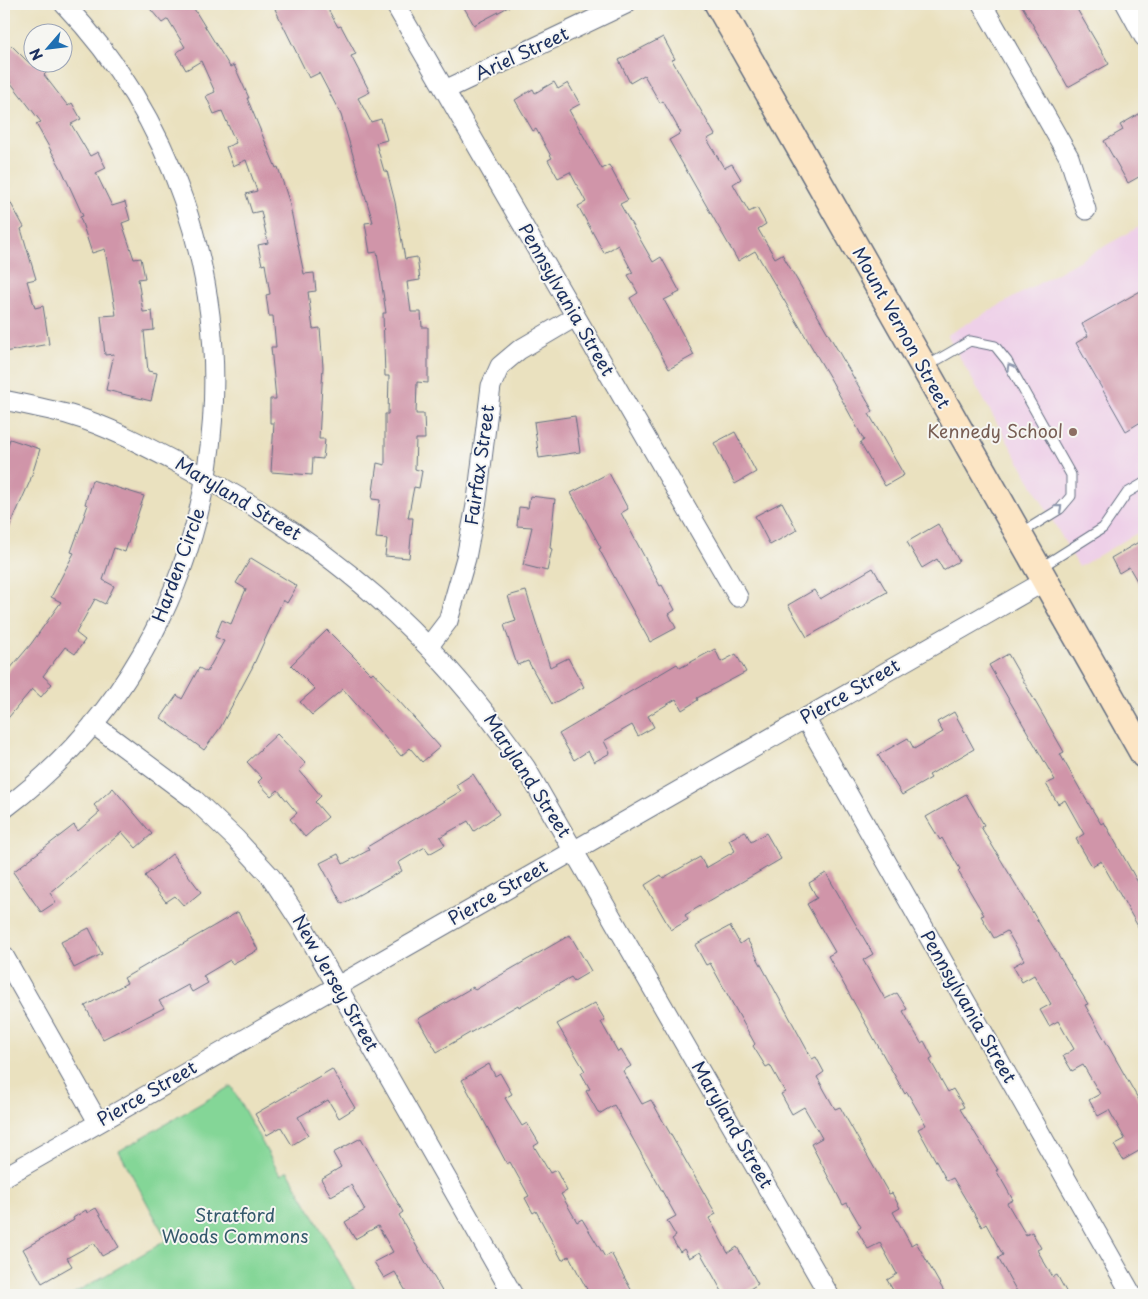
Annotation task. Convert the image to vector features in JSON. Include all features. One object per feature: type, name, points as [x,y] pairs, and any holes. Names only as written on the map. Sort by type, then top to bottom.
[{"type":"street","name":"Harden Circle","points":[[4,809],[54,765],[93,724],[127,677],[159,622],[186,557],[200,512],[207,479],[214,420],[214,342],[208,295],[192,223],[168,158],[132,91],[108,55],[64,4]]},
{"type":"street","name":"Pennsylvania Street","points":[[395,4],[738,597]]},
{"type":"street","name":"Ariel Street","points":[[445,90],[626,4]]},
{"type":"street","name":"Mount Vernon Street","points":[[718,4],[1144,756]]},
{"type":"street","points":[[982,4],[1069,157],[1086,210]]},
{"type":"street","points":[[1126,4],[1144,37]]},
{"type":"street","name":"Fairfax Street","points":[[429,646],[448,621],[466,558],[477,500],[491,386],[500,366],[518,350],[575,317]]},
{"type":"street","name":"Maryland Street","points":[[4,400],[72,416],[157,452],[207,479],[262,511],[340,565],[429,646],[507,740],[574,849],[829,1295]]},
{"type":"street","name":"Pierce Street","points":[[4,1177],[805,718],[1041,575]]},
{"type":"street","name":"Pennsylvania Street","points":[[805,718],[1132,1295]]},
{"type":"street","name":"New Jersey Street","points":[[93,724],[195,800],[236,839],[270,878],[301,923],[513,1295]]},
{"type":"street","points":[[4,956],[98,1122]]},
{"type":"lane","points":[[924,368],[970,341],[995,346],[1007,361],[1071,475],[1071,496],[1060,509],[1018,535]]},
{"type":"lane","points":[[1041,575],[1103,528],[1127,493],[1144,483]]},
{"type":"shaded area","name":"Kennedy School","points":[[1144,224],[1144,529],[1079,567],[947,335]]},
{"type":"green space","name":"Stratford Woods Commons","points":[[231,1086],[280,1175],[288,1171],[358,1295],[71,1295],[167,1240],[119,1151]]},
{"type":"building","points":[[146,4],[191,4],[230,67],[234,65],[276,168],[278,167],[289,201],[304,274],[314,273],[316,291],[308,292],[313,329],[320,328],[323,367],[319,439],[325,439],[323,459],[313,458],[312,475],[271,472],[274,423],[270,423],[270,399],[276,399],[271,347],[276,347],[273,316],[269,316],[266,295],[270,294],[265,264],[262,265],[258,245],[268,243],[261,211],[252,213],[246,194],[257,191],[246,160],[233,166],[226,147],[236,143],[222,111],[214,114],[206,96],[215,92],[201,61],[186,70],[176,53],[185,47],[168,19],[162,23]]},
{"type":"building","points":[[285,4],[325,4],[338,27],[341,26],[356,54],[351,56],[370,92],[358,98],[371,122],[381,119],[387,140],[376,143],[384,171],[387,171],[395,202],[405,259],[417,257],[420,280],[407,282],[411,312],[421,312],[422,327],[428,327],[428,383],[417,382],[416,414],[424,414],[425,439],[416,439],[415,469],[422,471],[419,488],[414,487],[408,518],[413,518],[409,558],[385,556],[387,539],[376,538],[380,500],[372,499],[377,463],[385,465],[385,414],[388,414],[389,376],[385,376],[383,313],[386,313],[377,252],[370,253],[365,223],[373,222],[341,115],[319,73],[309,78],[275,9]]},
{"type":"building","points":[[462,4],[514,4],[474,25]]},
{"type":"building","points":[[1021,4],[1074,4],[1109,64],[1068,87]]},
{"type":"building","points":[[663,37],[675,59],[672,60],[715,135],[707,139],[724,168],[732,164],[741,179],[733,184],[749,212],[757,208],[766,224],[758,229],[775,258],[782,254],[873,411],[869,414],[904,475],[885,486],[860,443],[864,440],[830,378],[755,251],[738,261],[669,140],[681,133],[663,101],[660,103],[644,75],[630,83],[619,60]]},
{"type":"building","points":[[4,38],[22,56],[22,72],[47,72],[44,75],[68,106],[72,103],[81,119],[71,124],[90,156],[98,152],[106,168],[96,173],[112,206],[125,202],[130,220],[122,223],[134,259],[141,258],[145,278],[138,279],[143,312],[152,311],[154,330],[144,331],[148,371],[157,373],[151,401],[106,390],[114,354],[105,355],[101,316],[116,315],[105,249],[92,253],[80,217],[83,216],[62,170],[36,124],[41,122],[4,74]]},
{"type":"building","points":[[554,82],[558,89],[568,83],[580,104],[569,110],[602,169],[609,165],[628,200],[620,204],[653,262],[661,257],[680,292],[664,300],[694,355],[669,369],[630,298],[638,293],[628,275],[633,273],[618,245],[604,253],[578,206],[586,202],[570,172],[558,178],[548,160],[552,158],[536,129],[533,131],[515,100],[533,89],[535,93]]},
{"type":"building","points":[[1144,111],[1144,174],[1128,183],[1104,141],[1123,130],[1120,125]]},
{"type":"building","points":[[4,191],[24,227],[21,229],[36,279],[27,281],[35,308],[43,306],[49,344],[4,352]]},
{"type":"building","name":"Kennedy School","points":[[1144,289],[1144,420],[1126,431],[1076,343],[1088,336],[1082,324]]},
{"type":"building","points":[[575,416],[580,452],[539,458],[534,422]]},
{"type":"building","points":[[735,432],[756,472],[735,484],[714,443]]},
{"type":"building","points":[[10,439],[40,449],[30,481],[4,540],[4,458]]},
{"type":"building","points":[[609,473],[628,509],[621,513],[675,610],[669,614],[676,628],[650,642],[571,493]]},
{"type":"building","points":[[92,480],[144,496],[125,552],[114,548],[103,580],[114,586],[105,604],[95,599],[76,633],[85,640],[75,654],[65,647],[43,676],[52,684],[41,697],[32,689],[4,723],[4,676],[31,644],[61,602],[51,597],[74,553],[71,552],[88,505],[85,504]]},
{"type":"building","points":[[530,496],[555,499],[550,548],[552,549],[547,571],[523,565],[532,527],[517,526],[519,507],[528,508]]},
{"type":"building","points":[[782,502],[797,530],[770,545],[755,516]]},
{"type":"building","points":[[938,524],[959,561],[943,570],[937,559],[922,568],[907,542]]},
{"type":"building","points":[[1144,539],[1144,593],[1129,567],[1119,573],[1111,558]]},
{"type":"building","points":[[251,558],[297,586],[287,603],[283,600],[252,668],[220,728],[204,750],[161,718],[177,695],[182,699],[199,668],[207,672],[224,641],[215,637],[222,620],[231,624],[246,589],[236,583]]},
{"type":"building","points":[[873,568],[887,592],[807,637],[788,605],[814,590],[820,599]]},
{"type":"building","points":[[526,591],[550,667],[568,658],[584,687],[552,704],[528,661],[517,665],[504,625],[516,621],[508,596]]},
{"type":"building","points":[[327,630],[371,674],[373,672],[440,747],[422,762],[410,748],[401,756],[343,689],[312,715],[300,702],[315,689],[291,665]]},
{"type":"building","points":[[715,649],[721,662],[736,654],[746,672],[697,698],[698,700],[682,710],[676,699],[648,716],[654,727],[638,736],[632,725],[604,741],[610,753],[594,762],[588,751],[574,760],[559,734],[677,664],[680,668]]},
{"type":"building","points":[[1008,654],[1064,752],[1060,754],[1081,791],[1101,824],[1104,822],[1144,893],[1144,937],[1101,861],[1092,866],[1076,839],[1084,834],[1065,800],[1058,804],[1046,784],[1055,780],[989,665]]},
{"type":"building","points":[[954,712],[974,749],[929,775],[931,778],[902,795],[878,755],[908,738],[914,749],[943,732],[937,722]]},
{"type":"building","points":[[277,734],[306,764],[299,770],[321,796],[315,802],[328,817],[305,837],[290,819],[297,813],[278,790],[271,796],[258,782],[262,778],[247,762]]},
{"type":"building","points":[[473,774],[499,814],[474,831],[468,821],[440,837],[445,845],[429,854],[425,847],[398,863],[402,871],[342,904],[320,863],[338,854],[343,864],[369,850],[367,847],[461,791],[456,785]]},
{"type":"building","points":[[113,788],[152,834],[136,848],[122,832],[50,893],[56,902],[41,912],[13,872],[74,825],[78,831],[100,812],[94,805]]},
{"type":"building","points":[[966,794],[984,825],[981,827],[1088,1004],[1085,1005],[1144,1109],[1144,1148],[1123,1160],[1114,1145],[1125,1139],[1109,1110],[1098,1116],[1089,1100],[1100,1094],[1083,1065],[1072,1071],[1063,1056],[1074,1049],[1058,1021],[1049,1026],[1040,1010],[1051,1004],[1034,975],[1022,982],[1013,966],[1024,960],[1007,931],[994,938],[981,916],[984,915],[958,871],[960,869],[942,838],[940,840],[926,817]]},
{"type":"building","points":[[745,831],[751,842],[766,833],[781,859],[685,915],[688,920],[671,930],[645,885],[661,875],[663,878],[700,857],[706,868],[735,851],[729,840]]},
{"type":"building","points":[[172,854],[201,892],[184,906],[175,896],[166,902],[145,876]]},
{"type":"building","points":[[826,873],[873,954],[863,960],[885,999],[897,993],[907,1009],[903,1011],[921,1043],[924,1041],[933,1058],[930,1060],[948,1092],[953,1089],[964,1107],[960,1109],[998,1170],[996,1170],[1013,1200],[1007,1203],[1026,1235],[1032,1232],[1041,1248],[1037,1250],[1053,1277],[1057,1275],[1068,1295],[1019,1295],[998,1258],[1003,1255],[986,1224],[982,1227],[953,1178],[947,1181],[918,1129],[926,1125],[907,1092],[905,1094],[828,956],[835,952],[807,904],[817,898],[809,883]]},
{"type":"building","points":[[238,912],[258,950],[232,964],[230,960],[203,976],[208,983],[192,992],[188,985],[159,1001],[164,1008],[103,1039],[85,1006],[127,983],[124,978]]},
{"type":"building","points":[[730,926],[740,944],[747,939],[812,1059],[816,1057],[824,1072],[817,1077],[835,1109],[840,1107],[889,1194],[892,1193],[900,1208],[893,1212],[911,1245],[916,1242],[946,1295],[896,1295],[887,1280],[897,1274],[880,1243],[868,1249],[857,1230],[861,1227],[847,1203],[843,1205],[811,1144],[822,1138],[804,1107],[792,1114],[781,1094],[785,1092],[770,1065],[766,1067],[710,963],[706,965],[695,945]]},
{"type":"building","points":[[89,928],[102,954],[74,968],[61,942]]},
{"type":"building","points":[[570,935],[591,971],[574,981],[571,977],[437,1052],[418,1019],[473,987],[475,990]]},
{"type":"building","points":[[595,1003],[605,1020],[601,1022],[618,1052],[621,1050],[631,1066],[623,1071],[642,1104],[651,1100],[716,1214],[709,1218],[728,1253],[737,1247],[758,1284],[740,1295],[724,1295],[700,1252],[689,1258],[684,1249],[680,1252],[672,1239],[676,1236],[667,1221],[676,1216],[614,1105],[599,1114],[586,1091],[590,1089],[581,1073],[585,1071],[557,1024]]},
{"type":"building","points":[[489,1064],[495,1076],[500,1073],[512,1094],[505,1098],[522,1126],[527,1123],[539,1143],[534,1146],[550,1173],[556,1170],[567,1191],[561,1194],[577,1222],[582,1219],[605,1257],[611,1253],[634,1295],[590,1295],[569,1256],[562,1260],[536,1211],[533,1213],[525,1198],[529,1196],[510,1162],[507,1164],[462,1080]]},
{"type":"building","points":[[332,1069],[355,1108],[339,1118],[328,1100],[298,1117],[308,1135],[292,1145],[281,1127],[267,1135],[255,1114]]},
{"type":"building","points":[[361,1138],[403,1212],[399,1215],[444,1295],[408,1295],[395,1272],[384,1278],[374,1262],[393,1252],[378,1226],[355,1239],[345,1222],[365,1210],[351,1185],[331,1196],[321,1179],[341,1167],[333,1153]]},
{"type":"building","points":[[96,1208],[119,1247],[102,1256],[94,1243],[67,1258],[72,1266],[42,1283],[23,1249],[74,1220],[73,1218],[86,1210],[87,1213]]},
{"type":"place","name":"Kennedy School","points":[[1073,432]]}]
